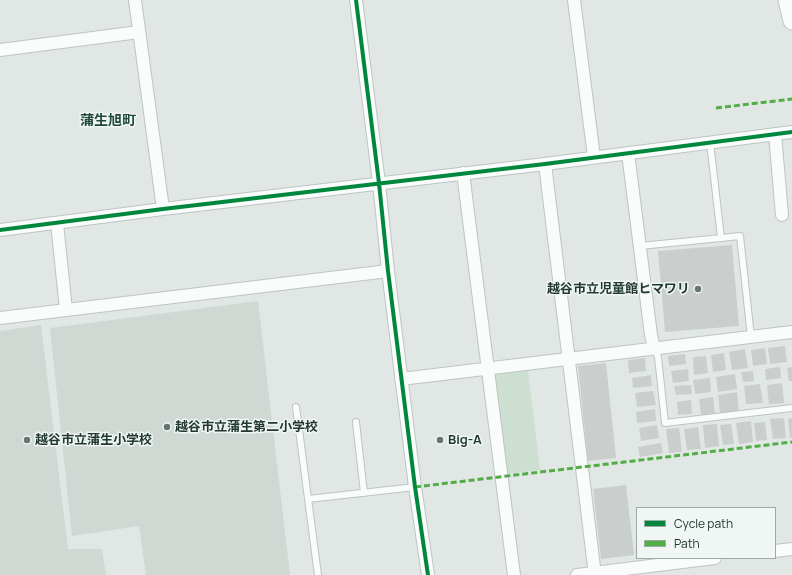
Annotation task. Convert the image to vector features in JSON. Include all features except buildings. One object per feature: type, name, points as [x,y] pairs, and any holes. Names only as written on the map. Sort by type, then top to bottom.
[{"type":"main road","points":[[787,0],[792,21]]},
{"type":"street","points":[[135,0],[163,209]]},
{"type":"street","points":[[356,0],[379,183],[401,378],[428,575]]},
{"type":"street","points":[[574,0],[594,157]]},
{"type":"street","points":[[0,50],[139,32]]},
{"type":"street","points":[[0,230],[163,209],[545,164],[628,152],[792,132]]},
{"type":"street","points":[[775,134],[782,215]]},
{"type":"street","points":[[628,152],[651,335],[654,348]]},
{"type":"street","points":[[545,164],[595,574]]},
{"type":"street","points":[[463,173],[514,575]]},
{"type":"street","points":[[57,223],[66,310]]},
{"type":"street","points":[[0,318],[388,271]]},
{"type":"street","points":[[401,378],[489,369],[569,358],[792,332]]},
{"type":"street","points":[[776,551],[792,549]]},
{"type":"street","points":[[577,575],[708,559]]},
{"type":"lane","points":[[710,142],[721,238]]},
{"type":"lane","points":[[640,246],[740,236],[751,337]]},
{"type":"lane","points":[[654,348],[658,357],[665,423],[792,408]]},
{"type":"lane","points":[[296,407],[318,575]]},
{"type":"lane","points":[[356,422],[364,493]]},
{"type":"lane","points":[[308,499],[415,487]]},
{"type":"shaded area","name":"越谷市立蒲生第二小学校","points":[[258,301],[290,575],[146,575],[139,526],[72,536],[50,328]]},
{"type":"shaded area","name":"越谷市立蒲生小学校","points":[[41,325],[68,549],[102,549],[106,575],[0,575],[0,331]]},
{"type":"green space","points":[[528,370],[540,470],[505,474],[493,378],[496,374]]},
{"type":"marked path","points":[[716,108],[792,99]]},
{"type":"marked path","points":[[415,487],[792,442]]},
{"type":"cycle path","points":[[356,0],[415,487],[428,575]]},
{"type":"cycle path","points":[[0,230],[163,209],[545,164],[792,132]]},
{"type":"place","name":"越谷市立児童館ヒマワリ","points":[[698,289]]},
{"type":"place","name":"越谷市立蒲生第二小学校","points":[[167,427]]},
{"type":"place","name":"越谷市立蒲生小学校","points":[[27,440]]},
{"type":"place","name":"Big-A","points":[[440,440]]},
{"type":"district","name":"蒲生旭町","points":[[108,121]]}]
